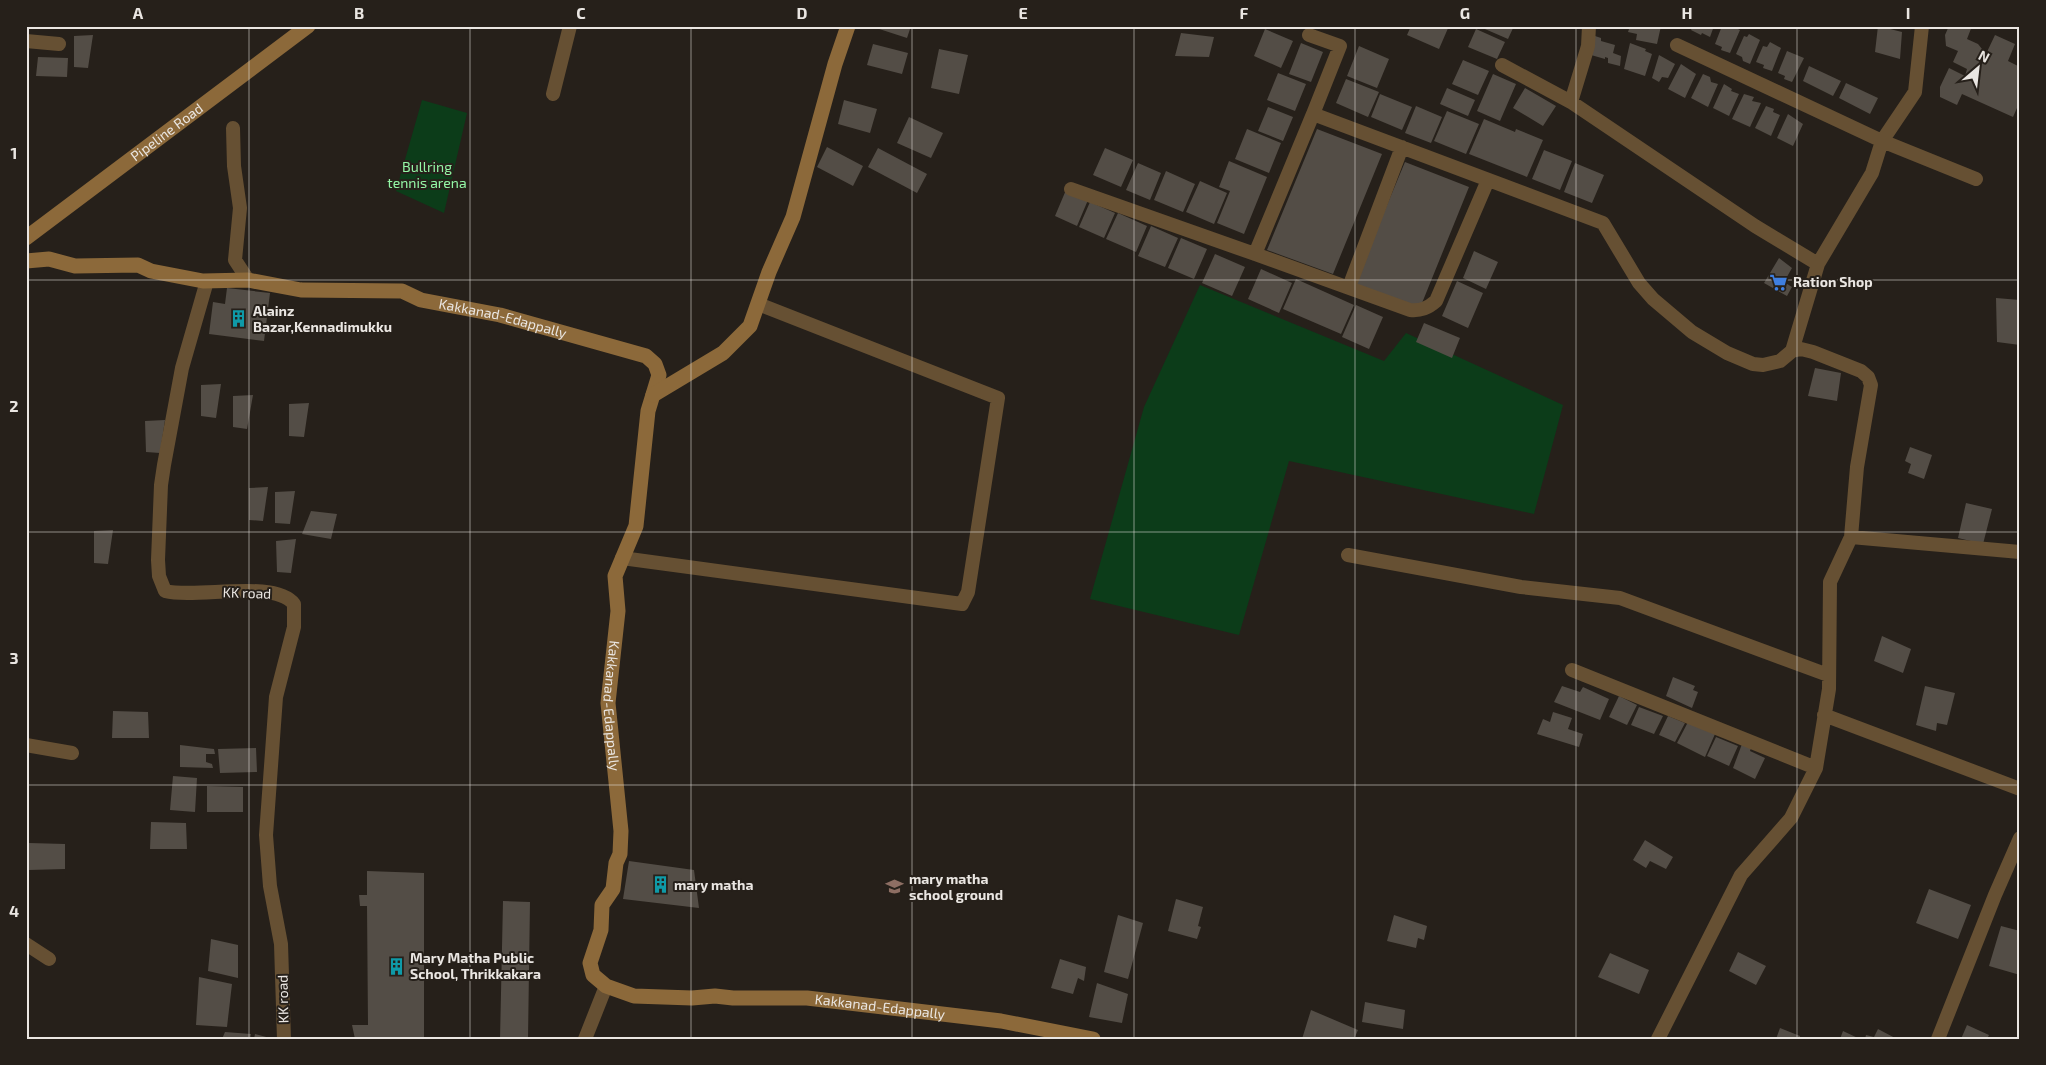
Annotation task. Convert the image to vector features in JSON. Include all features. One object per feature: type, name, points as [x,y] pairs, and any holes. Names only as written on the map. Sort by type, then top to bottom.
[{"type":"street","name":"Pipeline Road","points":[[26,238],[308,26]]},
{"type":"street","points":[[553,94],[570,26]]},
{"type":"street","points":[[653,395],[723,353],[750,326],[769,272],[793,217],[835,64],[848,26]]},
{"type":"street","points":[[1570,102],[1588,46],[1589,26]]},
{"type":"street","points":[[1792,351],[1818,264],[1872,173],[1882,141],[1915,92],[1922,26]]},
{"type":"street","points":[[1255,254],[1340,46],[1309,35]]},
{"type":"street","points":[[26,41],[59,44]]},
{"type":"street","points":[[1677,46],[1882,141],[1976,179]]},
{"type":"street","points":[[1502,65],[1570,102],[1755,226],[1818,264]]},
{"type":"street","points":[[1313,114],[1603,223],[1639,283],[1653,299],[1692,332],[1728,353],[1753,364],[1762,365],[1780,361],[1792,351],[1801,349],[1861,371],[1868,377],[1871,385],[1857,467],[1851,536],[1830,582],[1829,689],[1816,768],[1791,818],[1741,875],[1658,1039]]},
{"type":"street","points":[[233,128],[234,166],[240,208],[235,260],[248,280]]},
{"type":"street","points":[[1348,287],[1402,147]]},
{"type":"street","points":[[1072,189],[1410,310],[1419,311],[1430,307],[1436,301],[1488,180]]},
{"type":"street","name":"Kakkanad-Edappally","points":[[26,261],[49,259],[75,266],[138,265],[152,271],[207,281],[248,280],[301,290],[402,291],[420,300],[500,315],[646,356],[655,364],[659,375],[648,411],[636,526],[614,576],[618,612],[608,703],[621,831],[620,854],[616,863],[613,889],[602,905],[601,930],[590,963],[593,975],[606,986],[634,996],[807,998],[1000,1022],[1093,1039]]},
{"type":"street","name":"KK road","points":[[207,281],[182,368],[164,465],[160,508],[159,576],[165,591],[174,593],[195,594],[232,590],[259,592],[280,594],[290,599],[294,604],[294,626],[276,696],[266,835],[270,886],[281,944],[284,1039]]},
{"type":"street","points":[[622,558],[962,604],[968,592],[998,398],[758,304]]},
{"type":"street","points":[[1851,536],[2020,552]]},
{"type":"street","points":[[1348,555],[1521,587],[1620,598],[1828,675]]},
{"type":"street","points":[[1572,670],[1816,768]]},
{"type":"street","points":[[1824,715],[2020,789]]},
{"type":"street","points":[[26,745],[72,753]]},
{"type":"street","points":[[1938,1039],[1995,895],[2020,838]]},
{"type":"street","points":[[26,944],[49,959]]},
{"type":"street","points":[[585,1039],[606,986]]},
{"type":"green space","name":"Bullring tennis arena","points":[[422,100],[467,113],[444,213],[396,191]]},
{"type":"green space","points":[[1200,285],[1384,361],[1406,333],[1563,405],[1534,514],[1289,461],[1239,635],[1090,599],[1144,407]]},
{"type":"building","points":[[870,26],[911,26],[907,38]]},
{"type":"building","points":[[1411,26],[1449,26],[1439,49],[1407,35]]},
{"type":"building","points":[[1478,26],[1514,26],[1508,39]]},
{"type":"building","points":[[1630,26],[1661,26],[1657,44],[1636,40],[1637,34],[1628,32]]},
{"type":"building","points":[[1693,26],[1714,26],[1710,37],[1691,30]]},
{"type":"building","points":[[1722,26],[1732,26],[1740,30],[1730,53],[1721,50],[1722,47],[1715,44]]},
{"type":"building","points":[[1878,26],[1902,32],[1900,59],[1875,52]]},
{"type":"building","points":[[1949,26],[1972,26],[1967,39],[1978,44],[1986,54],[1995,35],[2015,44],[2008,61],[2018,66],[2020,60],[2020,109],[2017,108],[2013,117],[1962,94],[1957,105],[1940,97],[1940,87],[1949,68],[1965,76],[1967,69],[1953,62],[1958,51],[1946,46],[1945,35]]},
{"type":"building","points":[[1265,29],[1293,41],[1281,68],[1254,56]]},
{"type":"building","points":[[1476,29],[1505,42],[1497,59],[1468,47]]},
{"type":"building","points":[[1181,33],[1214,37],[1209,57],[1175,56]]},
{"type":"building","points":[[1749,34],[1760,40],[1750,64],[1743,61],[1742,57],[1736,54],[1744,36],[1747,37]]},
{"type":"building","points":[[93,35],[88,68],[74,67],[74,36]]},
{"type":"building","points":[[1595,36],[1601,38],[1601,41],[1615,45],[1613,53],[1621,56],[1620,66],[1608,63],[1608,58],[1605,57],[1605,59],[1591,55]]},
{"type":"building","points":[[1770,42],[1781,48],[1772,71],[1763,68],[1764,65],[1756,62],[1763,46],[1767,47]]},
{"type":"building","points":[[1301,43],[1323,52],[1311,82],[1289,74]]},
{"type":"building","points":[[1630,43],[1646,49],[1645,51],[1652,54],[1645,76],[1624,69]]},
{"type":"building","points":[[873,44],[908,53],[902,74],[867,65]]},
{"type":"building","points":[[1359,46],[1389,59],[1377,88],[1347,76]]},
{"type":"building","points":[[939,49],[968,55],[959,94],[931,88]]},
{"type":"building","points":[[1787,51],[1804,58],[1792,82],[1784,79],[1785,76],[1778,73]]},
{"type":"building","points":[[1659,55],[1675,64],[1668,78],[1662,77],[1659,82],[1652,78]]},
{"type":"building","points":[[38,57],[68,58],[67,77],[36,76]]},
{"type":"building","points":[[1463,60],[1489,71],[1478,95],[1452,84]]},
{"type":"building","points":[[1681,64],[1696,74],[1685,98],[1668,89]]},
{"type":"building","points":[[1809,66],[1841,81],[1833,96],[1803,81]]},
{"type":"building","points":[[1278,73],[1306,84],[1295,111],[1267,100]]},
{"type":"building","points":[[1493,74],[1516,84],[1500,121],[1477,111]]},
{"type":"building","points":[[1703,74],[1710,77],[1711,82],[1718,84],[1708,107],[1691,98]]},
{"type":"building","points":[[1346,79],[1379,92],[1368,117],[1336,103]]},
{"type":"building","points":[[1846,83],[1878,98],[1870,114],[1839,98]]},
{"type":"building","points":[[1724,84],[1732,89],[1731,91],[1739,94],[1729,116],[1713,108]]},
{"type":"building","points":[[1447,88],[1475,100],[1468,116],[1440,104]]},
{"type":"building","points":[[1525,88],[1556,106],[1543,126],[1513,108]]},
{"type":"building","points":[[1380,94],[1412,107],[1402,130],[1371,117]]},
{"type":"building","points":[[1744,94],[1754,97],[1752,101],[1761,103],[1750,127],[1732,119]]},
{"type":"building","points":[[844,100],[877,109],[870,133],[838,124]]},
{"type":"building","points":[[1416,106],[1442,117],[1431,143],[1405,133]]},
{"type":"building","points":[[1766,106],[1774,109],[1773,112],[1780,115],[1771,136],[1755,128]]},
{"type":"building","points":[[1268,107],[1293,117],[1283,141],[1258,131]]},
{"type":"building","points":[[1447,111],[1479,124],[1466,154],[1434,141]]},
{"type":"building","points":[[1788,114],[1803,124],[1793,146],[1777,138]]},
{"type":"building","points":[[909,117],[943,133],[931,158],[897,143]]},
{"type":"building","points":[[1484,119],[1515,132],[1516,129],[1543,140],[1527,177],[1469,154]]},
{"type":"building","points":[[1247,129],[1281,143],[1269,173],[1235,159]]},
{"type":"building","points":[[1317,129],[1382,154],[1333,274],[1267,250]]},
{"type":"building","points":[[827,147],[863,166],[853,186],[817,167]]},
{"type":"building","points":[[878,148],[927,174],[917,193],[868,167]]},
{"type":"building","points":[[1105,148],[1133,160],[1121,187],[1093,175]]},
{"type":"building","points":[[1544,150],[1572,161],[1560,190],[1532,179]]},
{"type":"building","points":[[1229,161],[1267,177],[1244,234],[1217,223],[1230,191],[1219,187]]},
{"type":"building","points":[[1405,162],[1469,187],[1420,308],[1354,284]]},
{"type":"building","points":[[1138,163],[1161,173],[1150,200],[1126,190]]},
{"type":"building","points":[[1575,163],[1604,175],[1592,203],[1564,192]]},
{"type":"building","points":[[1166,171],[1195,184],[1183,212],[1154,200]]},
{"type":"building","points":[[1200,181],[1227,193],[1214,224],[1186,212]]},
{"type":"building","points":[[1066,190],[1088,200],[1077,226],[1055,216]]},
{"type":"building","points":[[1090,202],[1115,213],[1104,238],[1079,227]]},
{"type":"building","points":[[1118,213],[1147,226],[1136,252],[1106,239]]},
{"type":"building","points":[[1151,226],[1178,238],[1165,267],[1138,256]]},
{"type":"building","points":[[1181,238],[1207,249],[1194,279],[1168,268]]},
{"type":"building","points":[[1474,251],[1498,262],[1486,289],[1463,278]]},
{"type":"building","points":[[1215,254],[1245,267],[1232,296],[1202,283]]},
{"type":"building","points":[[1779,258],[1792,268],[1784,282],[1792,287],[1787,296],[1764,283]]},
{"type":"building","points":[[1261,269],[1292,283],[1279,313],[1248,299]]},
{"type":"building","points":[[1296,279],[1354,305],[1341,334],[1283,309]]},
{"type":"building","points":[[1457,281],[1483,293],[1468,328],[1442,316]]},
{"type":"building","name":"Alainz Bazar,Kennadimukku","points":[[227,288],[270,293],[264,341],[209,334],[213,302],[225,304]]},
{"type":"building","points":[[1996,298],[2020,300],[2020,345],[1997,342]]},
{"type":"building","points":[[1356,305],[1383,317],[1369,349],[1342,337]]},
{"type":"building","points":[[1424,323],[1460,338],[1452,358],[1416,342]]},
{"type":"building","points":[[1815,368],[1841,373],[1837,401],[1808,396]]},
{"type":"building","points":[[221,384],[216,418],[201,416],[201,385]]},
{"type":"building","points":[[253,395],[247,429],[233,427],[233,396]]},
{"type":"building","points":[[309,403],[304,437],[289,436],[289,404]]},
{"type":"building","points":[[165,420],[160,453],[146,452],[145,421]]},
{"type":"building","points":[[1910,447],[1932,455],[1924,479],[1908,473],[1911,464],[1905,461]]},
{"type":"building","points":[[268,487],[263,521],[249,520],[249,488]]},
{"type":"building","points":[[295,491],[290,524],[275,523],[275,492]]},
{"type":"building","points":[[1966,503],[1992,509],[1983,544],[1958,538]]},
{"type":"building","points":[[311,511],[337,514],[331,539],[302,534]]},
{"type":"building","points":[[113,530],[108,564],[94,563],[94,531]]},
{"type":"building","points":[[296,539],[291,573],[277,572],[276,541]]},
{"type":"building","points":[[1882,636],[1911,649],[1903,673],[1874,661]]},
{"type":"building","points":[[1673,677],[1695,686],[1693,690],[1698,692],[1692,708],[1666,696]]},
{"type":"building","points":[[1562,686],[1580,692],[1583,687],[1609,699],[1600,720],[1554,702]]},
{"type":"building","points":[[1925,686],[1955,693],[1947,725],[1937,723],[1936,731],[1916,725]]},
{"type":"building","points":[[1619,696],[1637,705],[1627,725],[1609,717]]},
{"type":"building","points":[[1639,707],[1663,716],[1654,734],[1631,725]]},
{"type":"building","points":[[113,711],[148,712],[149,738],[112,738]]},
{"type":"building","points":[[1553,712],[1572,718],[1568,729],[1583,734],[1579,747],[1537,734],[1543,719],[1550,722]]},
{"type":"building","points":[[1668,716],[1685,723],[1675,742],[1659,735]]},
{"type":"building","points":[[1688,722],[1715,734],[1705,757],[1677,743]]},
{"type":"building","points":[[1716,737],[1738,746],[1729,766],[1707,756]]},
{"type":"building","points":[[1742,744],[1751,748],[1750,751],[1765,758],[1755,779],[1733,768]]},
{"type":"building","points":[[180,745],[214,749],[215,754],[206,754],[206,762],[212,764],[213,768],[180,767]]},
{"type":"building","points":[[256,748],[257,772],[220,773],[218,749]]},
{"type":"building","points":[[173,776],[197,778],[195,812],[170,810]]},
{"type":"building","points":[[207,786],[243,787],[243,812],[207,812]]},
{"type":"building","points":[[151,822],[186,823],[187,849],[150,849]]},
{"type":"building","points":[[1645,840],[1673,857],[1666,869],[1650,861],[1646,868],[1633,860]]},
{"type":"building","points":[[29,843],[65,844],[65,869],[29,870]]},
{"type":"building","name":"mary matha","points":[[629,861],[694,870],[699,908],[623,899]]},
{"type":"building","name":"Mary Matha Public School, Thrikkakara","points":[[367,871],[424,873],[424,1039],[355,1039],[352,1025],[368,1025],[367,906],[360,906],[359,895],[367,895]]},
{"type":"building","points":[[1929,889],[1971,905],[1958,939],[1916,923]]},
{"type":"building","points":[[1176,899],[1203,907],[1198,926],[1201,927],[1197,939],[1168,931]]},
{"type":"building","points":[[503,901],[530,902],[528,1039],[500,1039]]},
{"type":"building","points":[[1118,915],[1143,923],[1128,979],[1104,972]]},
{"type":"building","points":[[1394,915],[1427,926],[1424,940],[1418,938],[1416,948],[1387,941]]},
{"type":"building","points":[[2001,926],[2020,931],[2020,975],[1989,966]]},
{"type":"building","points":[[211,939],[238,945],[238,978],[208,971]]},
{"type":"building","points":[[1738,952],[1766,966],[1756,985],[1729,971]]},
{"type":"building","points":[[1610,953],[1649,970],[1639,994],[1598,977]]},
{"type":"building","points":[[1060,959],[1086,967],[1084,981],[1078,978],[1073,994],[1051,988]]},
{"type":"building","points":[[199,977],[232,984],[227,1027],[196,1025]]},
{"type":"building","points":[[1097,983],[1128,994],[1122,1023],[1089,1017]]},
{"type":"building","points":[[1365,1002],[1405,1010],[1403,1029],[1362,1022]]},
{"type":"building","points":[[1311,1010],[1358,1030],[1354,1039],[1302,1039]]},
{"type":"building","points":[[1967,1025],[1989,1035],[1987,1039],[1961,1039]]},
{"type":"building","points":[[1780,1028],[1800,1036],[1800,1039],[1776,1039]]},
{"type":"building","points":[[1878,1029],[1897,1039],[1865,1039],[1866,1035],[1874,1037]]},
{"type":"building","points":[[1843,1031],[1860,1039],[1840,1039]]},
{"type":"building","points":[[225,1032],[251,1034],[250,1039],[222,1039]]},
{"type":"building","points":[[255,1034],[270,1038],[270,1039],[254,1039]]},
{"type":"place","name":"Ration Shop","points":[[1779,282]]},
{"type":"place","name":"Alainz Bazar,Kennadimukku","points":[[239,319]]},
{"type":"place","name":"mary matha","points":[[660,885]]},
{"type":"place","name":"mary matha school ground","points":[[895,887]]},
{"type":"place","name":"Mary Matha Public School, Thrikkakara","points":[[396,966]]}]
